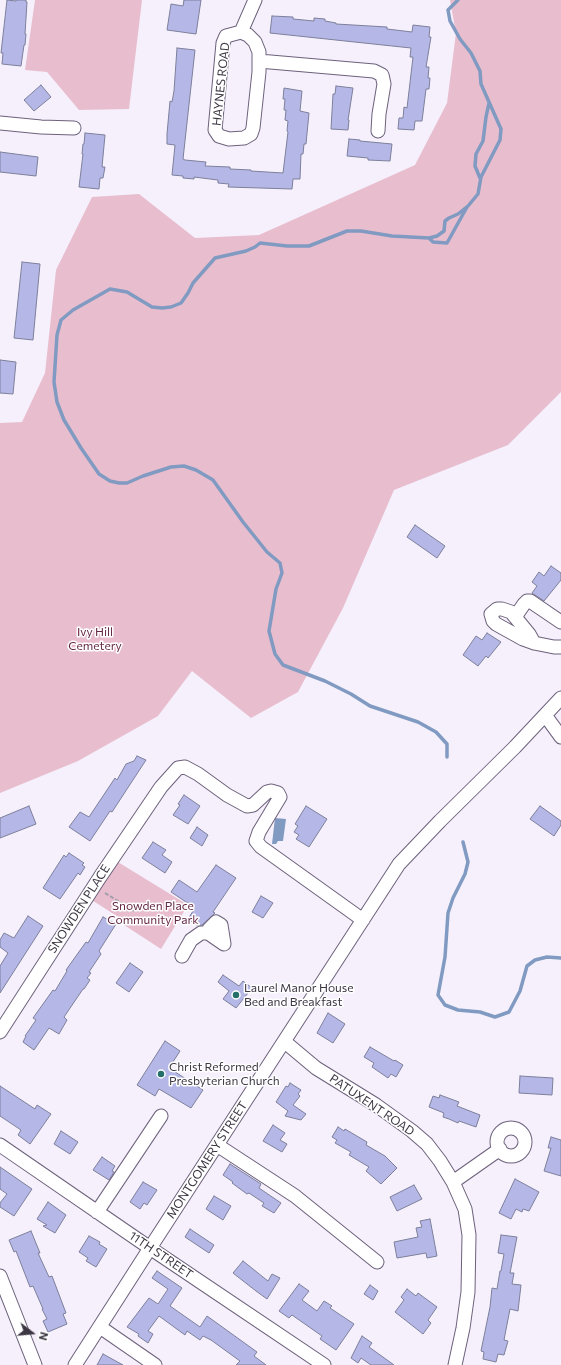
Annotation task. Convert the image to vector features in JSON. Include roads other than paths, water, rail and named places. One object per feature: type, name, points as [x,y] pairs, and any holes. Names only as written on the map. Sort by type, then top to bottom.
[{"type":"street","name":"HAYNES ROAD","points":[[241,32],[255,0]]},
{"type":"street","name":"HAYNES ROAD","points":[[241,32],[248,35],[255,42],[258,52],[259,62],[253,128],[251,134],[244,138],[229,139],[219,136],[215,130],[223,43],[226,36],[241,32]]},
{"type":"street","points":[[259,62],[374,70],[382,75],[384,84],[378,130]]},
{"type":"street","points":[[0,123],[41,127],[74,128]]},
{"type":"street","points":[[515,616],[524,604],[527,601],[530,601],[561,622]]},
{"type":"street","points":[[534,643],[529,634],[511,612],[502,608],[496,609],[491,614],[493,621],[496,624],[523,639],[534,643],[561,647]]},
{"type":"street","name":"MONTGOMERY STREET","points":[[75,1365],[399,864],[440,821],[485,778],[561,698]]},
{"type":"street","points":[[546,715],[561,737]]},
{"type":"street","name":"SNOWDEN PLACE","points":[[0,1032],[94,886],[161,787],[178,768],[185,767],[198,774],[227,795],[248,806],[253,806],[267,792],[271,791],[278,793],[280,797],[259,832],[256,841],[260,846],[363,920]]},
{"type":"street","points":[[182,956],[191,940],[201,933],[208,933]]},
{"type":"street","name":"PATUXENT ROAD","points":[[285,1042],[316,1068],[376,1105],[412,1131],[427,1144],[453,1182],[465,1209],[469,1235],[468,1292],[463,1328],[455,1365]]},
{"type":"street","points":[[97,1212],[161,1116]]},
{"type":"street","name":"11TH STREET","points":[[0,1145],[324,1365]]},
{"type":"street","points":[[217,1145],[295,1196],[376,1262]]},
{"type":"street","points":[[453,1182],[500,1149]]},
{"type":"street","points":[[0,1276],[35,1365]]},
{"type":"street","points":[[100,1327],[155,1365]]},
{"type":"water","points":[[275,818],[286,819],[283,841],[278,841],[276,844],[272,844]]},
{"type":"waterway","points":[[447,757],[447,744],[436,732],[418,722],[370,706],[351,694],[325,681],[283,665],[275,654],[269,631],[276,589],[282,573],[280,563],[267,552],[243,522],[213,480],[196,470],[184,466],[171,467],[127,483],[110,481],[99,474],[64,420],[57,402],[54,382],[57,335],[61,320],[73,310],[110,289],[127,292],[152,307],[171,307],[181,303],[193,283],[215,258],[246,251],[260,243],[287,246],[309,246],[347,231],[429,238],[437,236],[444,231],[445,221],[458,214],[468,206],[478,194],[481,177],[500,140],[501,129],[481,84],[480,71],[471,53],[460,39],[450,21],[448,10],[458,0]]},
{"type":"waterway","points":[[480,178],[475,166],[476,154],[483,141],[489,103]]},
{"type":"waterway","points":[[429,238],[433,242],[447,243],[467,207]]},
{"type":"waterway","points":[[463,842],[468,862],[465,874],[453,898],[448,913],[445,957],[438,995],[445,1005],[458,1010],[480,1012],[495,1017],[509,1012],[520,991],[527,966],[535,960],[547,957],[561,958]]},
{"type":"place","name":"Laurel Manor House Bed and Breakfast","points":[[236,995]]},
{"type":"place","name":"Christ Reformed Presbyterian Church","points":[[161,1074]]},
{"type":"park label","name":"Ivy Hill Cemetery","points":[[95,639]]},
{"type":"park label","name":"Snowden Place Community Park","points":[[153,913]]}]
